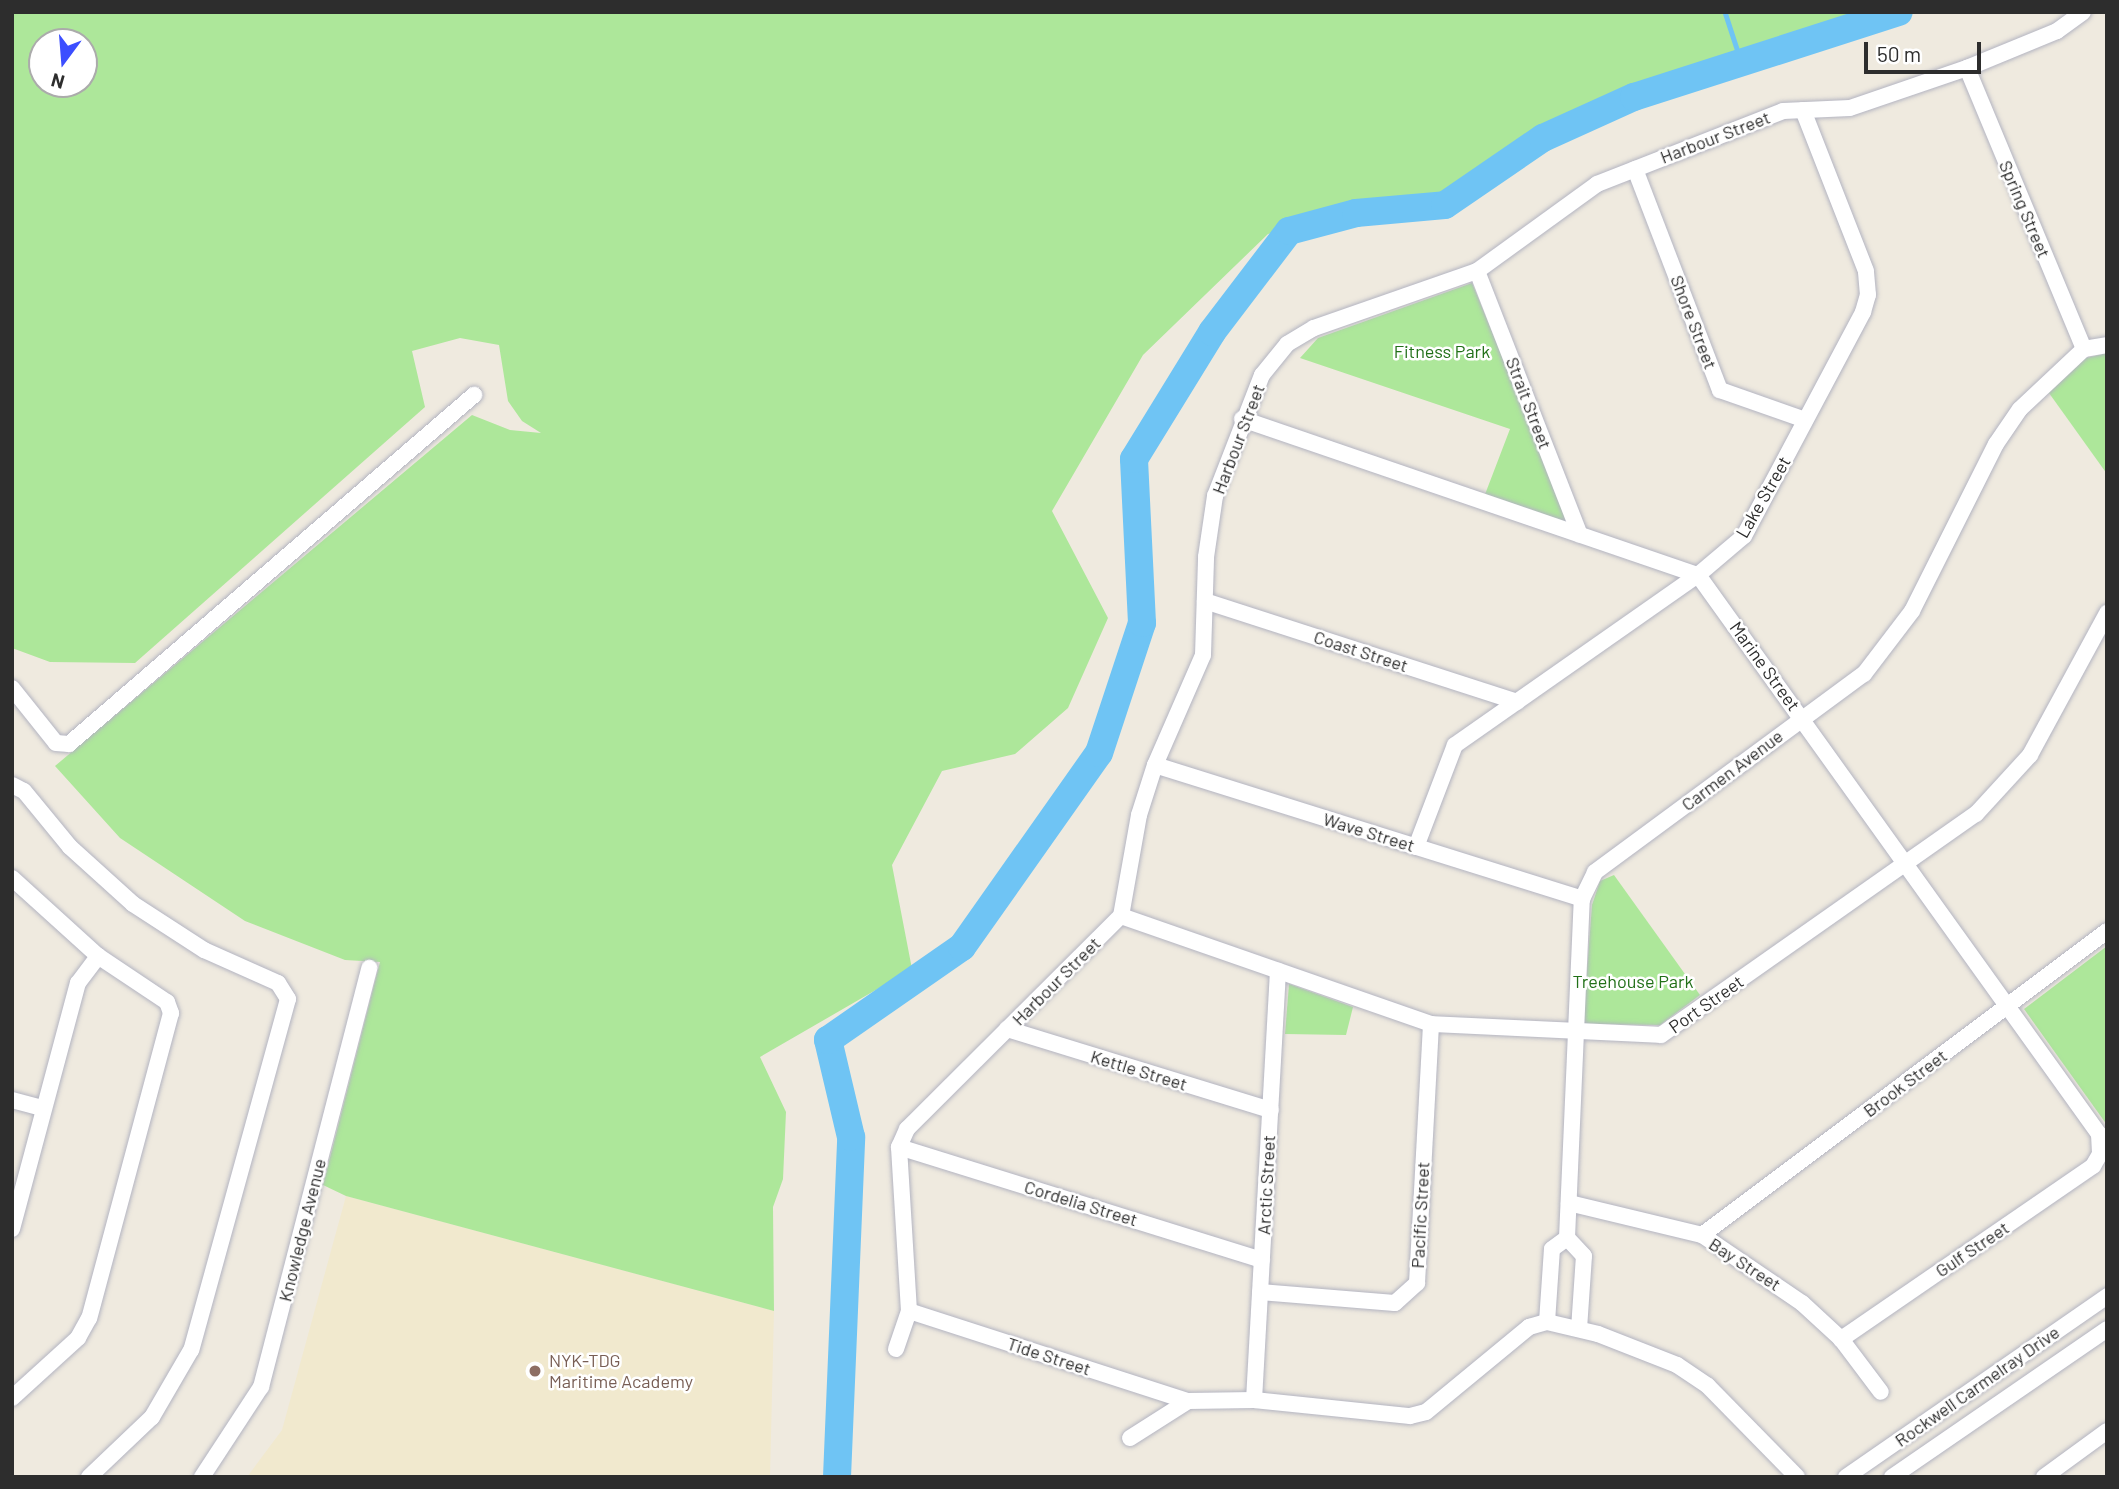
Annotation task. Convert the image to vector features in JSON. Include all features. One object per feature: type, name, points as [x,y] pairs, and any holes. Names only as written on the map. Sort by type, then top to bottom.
[{"type":"street","name":"Harbour Street","points":[[899,1147],[907,1129],[1121,916],[1132,841],[1155,765],[1203,655],[1215,496],[1242,419],[1262,375],[1287,344],[1314,328],[1477,271],[1597,184],[1783,111],[1850,108],[1967,68],[2057,30],[2083,12]]},
{"type":"street","name":"Spring Street","points":[[1967,68],[2084,349]]},
{"type":"street","name":"Lake Street","points":[[1416,847],[1455,745],[1698,575],[1744,537],[1868,295],[1866,271],[1803,110]]},
{"type":"street","name":"Shore Street","points":[[1635,169],[1720,390],[1805,420]]},
{"type":"street","name":"Strait Street","points":[[1477,271],[1580,535]]},
{"type":"street","points":[[2084,349],[2107,345]]},
{"type":"street","name":"Carmen Avenue","points":[[1547,1322],[1552,1250],[1567,1238],[1582,899],[1595,872],[1802,717],[1864,674],[1912,611],[1996,444],[2020,409],[2084,349]]},
{"type":"street","points":[[12,688],[56,743],[69,744],[474,395]]},
{"type":"street","points":[[1242,419],[1698,575]]},
{"type":"street","name":"Marine Street","points":[[1698,575],[2099,1134],[2100,1154]]},
{"type":"street","name":"Coast Street","points":[[1205,601],[1517,702]]},
{"type":"street","name":"Port Street","points":[[1121,916],[1431,1024],[1661,1035],[1976,814],[2030,755],[2107,613]]},
{"type":"street","name":"Wave Street","points":[[1155,765],[1582,899]]},
{"type":"street","points":[[12,785],[24,791],[70,847],[133,904],[204,950],[278,983],[288,999],[191,1350],[152,1417],[89,1477]]},
{"type":"street","points":[[12,1398],[78,1338],[89,1318],[171,1013],[167,1002],[98,956],[15,887]]},
{"type":"street","name":"Brook Street","points":[[1702,1235],[2107,931]]},
{"type":"street","points":[[12,1229],[42,1108],[78,983],[98,956]]},
{"type":"street","name":"Knowledge Avenue","points":[[202,1477],[261,1387],[369,968]]},
{"type":"street","name":"Arctic Street","points":[[1254,1400],[1278,971]]},
{"type":"street","name":"Pacific Street","points":[[1260,1293],[1395,1303],[1417,1283],[1431,1024]]},
{"type":"street","name":"Kettle Street","points":[[1007,1030],[1270,1110]]},
{"type":"street","points":[[12,1100],[42,1108]]},
{"type":"street","points":[[896,1349],[909,1311],[899,1147]]},
{"type":"street","name":"Cordelia Street","points":[[899,1147],[1262,1260]]},
{"type":"street","name":"Gulf Street","points":[[1841,1339],[2093,1166],[2100,1154]]},
{"type":"street","name":"Bay Street","points":[[1569,1203],[1702,1235],[1802,1303],[1841,1339],[1881,1392]]},
{"type":"street","points":[[1567,1238],[1584,1256],[1579,1329]]},
{"type":"street","name":"Rockwell Carmelray Drive","points":[[1846,1477],[2107,1296]]},
{"type":"street","name":"Tide Street","points":[[909,1311],[1188,1401]]},
{"type":"street","points":[[1130,1438],[1188,1401],[1254,1400],[1410,1416],[1426,1412],[1529,1326],[1547,1322],[1579,1329],[1676,1366],[1708,1386],[1797,1477]]},
{"type":"street","name":"Rockwell Carmelray Drive","points":[[1892,1477],[2107,1329]]},
{"type":"street","points":[[2043,1477],[2107,1431]]},
{"type":"shaded area","name":"NYK-TDG Maritime Academy","points":[[346,1196],[774,1311],[770,1477],[247,1477],[282,1430]]},
{"type":"green space","points":[[12,12],[1899,12],[1634,97],[1543,138],[1445,205],[1356,213],[1268,234],[1143,355],[1052,511],[1108,618],[1068,708],[1015,754],[942,771],[892,865],[912,969],[760,1057],[786,1112],[783,1179],[773,1207],[774,1311],[346,1196],[323,1185],[380,962],[345,960],[245,921],[120,838],[55,766],[472,415],[510,430],[541,433],[522,421],[508,401],[499,345],[460,338],[412,351],[425,407],[135,663],[50,662],[12,648]]},
{"type":"green space","name":"Fitness Park","points":[[1472,283],[1572,527],[1484,497],[1510,429],[1300,358],[1318,338]]},
{"type":"green space","points":[[2107,353],[2107,474],[2049,393],[2086,358]]},
{"type":"green space","name":"Treehouse Park","points":[[1614,875],[1700,995],[1660,1025],[1583,1024],[1592,905],[1600,881]]},
{"type":"green space","points":[[2107,946],[2107,1125],[2024,1009]]},
{"type":"green space","points":[[1289,984],[1353,1007],[1346,1035],[1285,1034]]},
{"type":"waterway","points":[[1725,12],[1741,61]]},
{"type":"waterway","points":[[837,1477],[851,1137],[828,1040],[962,947],[1099,753],[1142,623],[1134,459],[1212,332],[1289,231],[1356,213],[1445,205],[1543,138],[1634,97],[1899,12]]},
{"type":"place","name":"NYK-TDG Maritime Academy","points":[[535,1371]]}]
